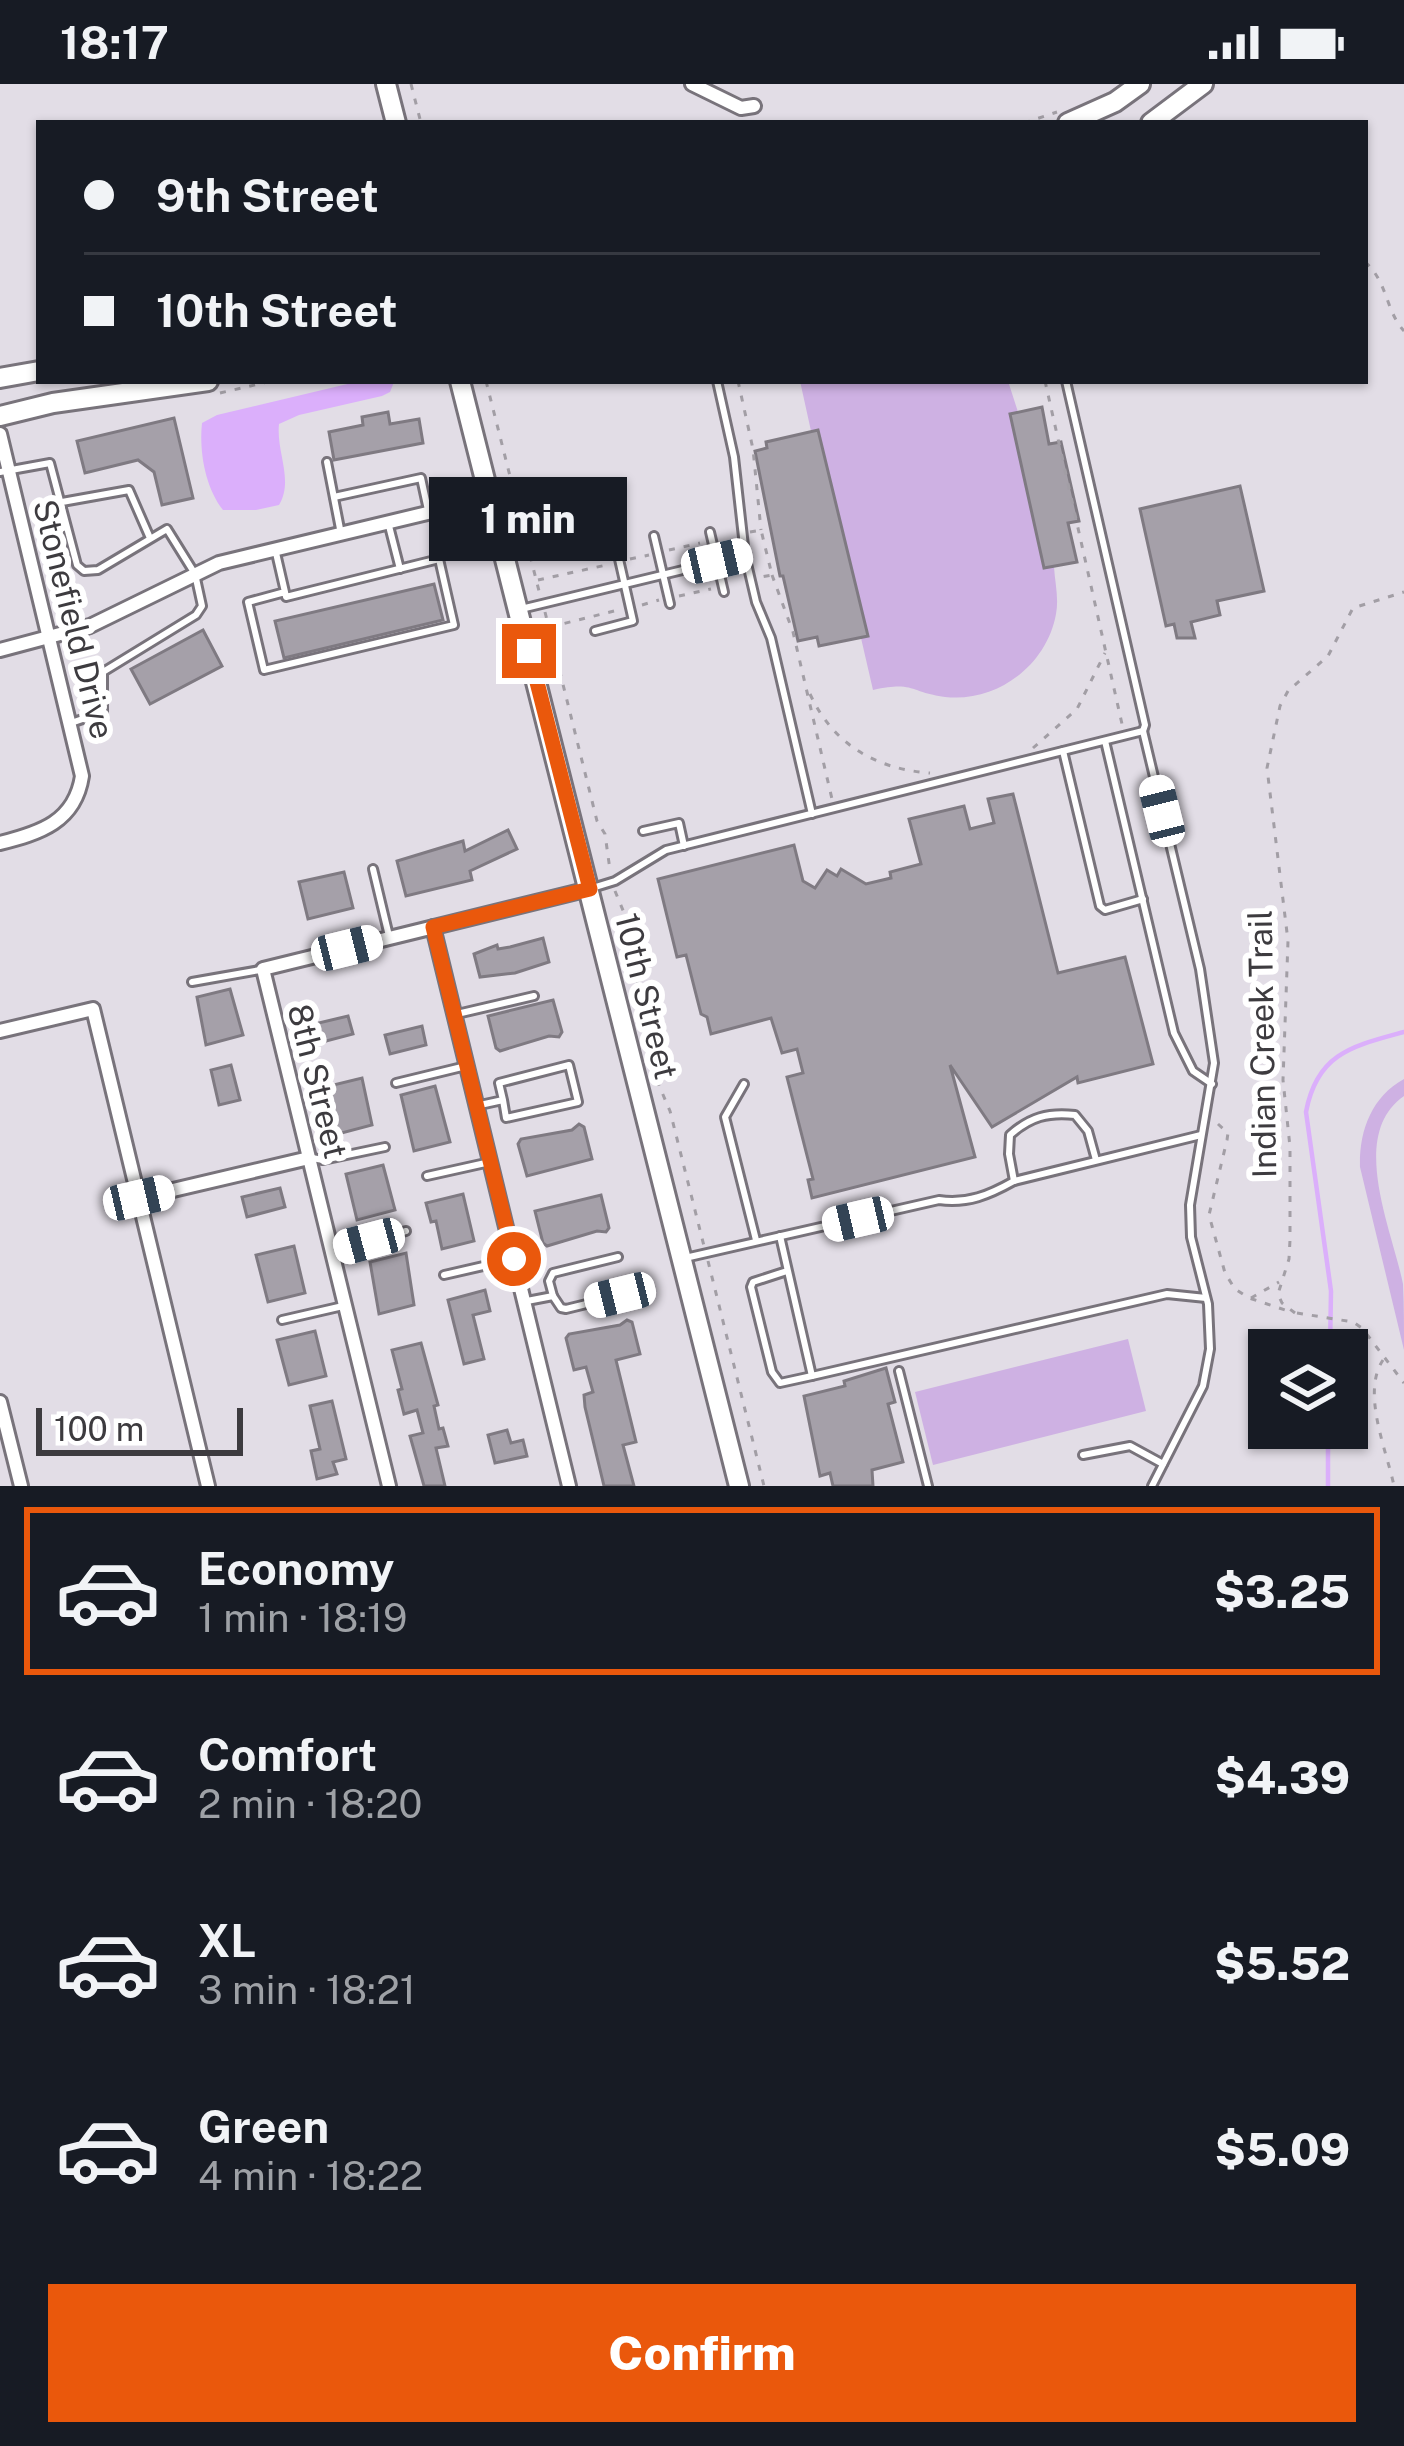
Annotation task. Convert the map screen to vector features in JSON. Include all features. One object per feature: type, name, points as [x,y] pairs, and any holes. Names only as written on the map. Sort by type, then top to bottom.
[{"type":"street","points":[[386,84],[395,120]]},
{"type":"street","points":[[692,84],[741,108],[754,106]]},
{"type":"street","points":[[1075,120],[1115,102],[1140,84]]},
{"type":"street","points":[[1155,120],[1203,84]]},
{"type":"street","points":[[0,379],[36,371]]},
{"type":"street","points":[[0,416],[187,384]]},
{"type":"street","name":"10th Street","points":[[461,384],[739,1486]]},
{"type":"street","name":"Stonefield Drive","points":[[0,434],[4,471],[82,764],[74,803],[52,827],[0,843]]},
{"type":"street","points":[[0,650],[91,626],[219,562],[490,498]]},
{"type":"street","points":[[263,968],[590,889]]},
{"type":"street","points":[[433,927],[568,1486]]},
{"type":"street","name":"8th Street","points":[[263,968],[389,1486]]},
{"type":"street","points":[[0,1031],[92,1009],[208,1486]]},
{"type":"street","points":[[139,1198],[309,1158]]},
{"type":"street","points":[[0,1402],[21,1486]]},
{"type":"lane","points":[[718,384],[734,457],[745,555],[771,638],[812,814]]},
{"type":"lane","points":[[1067,384],[1209,1009],[1212,1084],[1193,1181],[1191,1237],[1206,1298],[1210,1349],[1203,1386],[1152,1486]]},
{"type":"lane","points":[[327,462],[341,533]]},
{"type":"lane","points":[[4,471],[50,463],[77,565],[84,571],[98,569],[166,529],[195,574],[202,606],[196,616],[103,672],[104,712],[71,723]]},
{"type":"lane","points":[[334,497],[422,478],[429,512]]},
{"type":"lane","points":[[62,502],[129,490],[151,538]]},
{"type":"lane","points":[[388,522],[400,569]]},
{"type":"lane","points":[[710,532],[720,590]]},
{"type":"lane","points":[[654,536],[670,604]]},
{"type":"lane","points":[[579,554],[616,546],[633,621],[595,631]]},
{"type":"lane","points":[[275,549],[285,592],[286,597],[439,560],[454,625],[264,670],[248,602],[285,592]]},
{"type":"lane","points":[[518,609],[745,555]]},
{"type":"lane","points":[[590,889],[613,882],[666,850],[1143,731]]},
{"type":"lane","points":[[1105,741],[1181,1054],[1193,1071],[1212,1084]]},
{"type":"lane","points":[[1063,751],[1100,906],[1105,910],[1143,899]]},
{"type":"lane","points":[[643,831],[679,823],[684,846]]},
{"type":"lane","points":[[373,869],[389,938]]},
{"type":"lane","points":[[192,982],[263,968]]},
{"type":"lane","points":[[454,1015],[534,996]]},
{"type":"lane","points":[[568,1065],[578,1102],[506,1118],[503,1100],[499,1083],[568,1065]]},
{"type":"lane","points":[[396,1083],[466,1066]]},
{"type":"lane","points":[[744,1084],[725,1117],[756,1240]]},
{"type":"lane","points":[[476,1106],[503,1100]]},
{"type":"lane","points":[[1014,1181],[1010,1135],[1026,1120],[1056,1113],[1075,1115],[1088,1131],[1096,1160]]},
{"type":"lane","points":[[682,1259],[939,1200],[959,1202],[990,1195],[1014,1181],[1203,1135]]},
{"type":"lane","points":[[309,1158],[323,1160],[385,1147]]},
{"type":"lane","points":[[427,1176],[490,1162]]},
{"type":"lane","points":[[332,1251],[406,1232]]},
{"type":"lane","points":[[780,1236],[812,1376]]},
{"type":"lane","points":[[618,1257],[553,1273],[549,1281],[553,1296],[566,1309],[620,1295]]},
{"type":"lane","points":[[444,1274],[514,1259]]},
{"type":"lane","points":[[788,1271],[753,1282],[751,1287],[776,1381],[1167,1294],[1206,1298]]},
{"type":"lane","points":[[524,1302],[553,1296]]},
{"type":"lane","points":[[282,1320],[345,1305]]},
{"type":"lane","points":[[899,1371],[928,1486]]},
{"type":"lane","points":[[1083,1455],[1130,1446],[1164,1464]]},
{"type":"path","points":[[411,84],[420,120]]},
{"type":"path","points":[[1368,265],[1382,279],[1393,315],[1404,331]]},
{"type":"path","points":[[487,384],[605,834],[619,905],[627,920],[627,940],[655,1052],[658,1083],[670,1111],[764,1486]]},
{"type":"path","points":[[739,384],[756,467],[761,530],[794,632],[832,800]]},
{"type":"path","points":[[1046,384],[1123,728]]},
{"type":"path","points":[[750,532],[761,530]]},
{"type":"path","points":[[667,551],[704,542]]},
{"type":"path","points":[[628,560],[650,555]]},
{"type":"path","points":[[536,580],[611,564]]},
{"type":"path","points":[[760,578],[772,575]]},
{"type":"path","points":[[677,596],[720,590]]},
{"type":"path","name":"Indian Creek Trail","points":[[1279,1282],[1290,1240],[1290,1147],[1283,1080],[1288,940],[1270,810],[1267,768],[1271,742],[1288,691],[1328,656],[1354,608],[1404,592]]},
{"type":"path","points":[[640,605],[659,600]]},
{"type":"path","points":[[548,627],[622,609]]},
{"type":"path","points":[[1047,747],[1028,752],[1078,710],[1106,651]]},
{"type":"path","points":[[807,688],[829,727],[854,750],[893,768],[937,774],[916,779]]},
{"type":"path","points":[[1218,1124],[1228,1133],[1209,1215],[1228,1279],[1249,1298],[1295,1313],[1353,1322],[1404,1382]]},
{"type":"path","points":[[1249,1298],[1279,1282],[1282,1303],[1295,1313]]},
{"type":"path","points":[[1384,1359],[1375,1393],[1394,1486]]},
{"type":"shaded area","points":[[347,384],[393,384],[382,396],[279,424],[283,495],[279,505],[256,510],[223,510],[212,491],[201,445],[202,423],[217,415]]},
{"type":"shaded area","points":[[801,384],[1009,384],[1018,412],[1042,407],[1049,444],[1061,442],[1079,521],[1069,524],[1077,562],[1054,567],[1057,608],[1051,632],[1017,677],[983,694],[964,697],[904,687],[873,690],[861,638],[819,646],[816,637],[798,641],[767,517],[766,442],[811,431]]},
{"type":"shaded area","points":[[1404,1079],[1404,1096],[1387,1113],[1376,1158],[1403,1284],[1404,1350],[1360,1167],[1369,1117],[1383,1095]]},
{"type":"shaded area","points":[[1128,1339],[1146,1411],[933,1465],[915,1392]]},
{"type":"building","points":[[1042,407],[1049,444],[1061,442],[1079,521],[1068,523],[1077,562],[1044,568],[1010,414]]},
{"type":"building","points":[[388,412],[390,424],[419,419],[423,443],[334,460],[329,432],[363,425],[362,417]]},
{"type":"building","points":[[174,418],[193,498],[162,505],[154,472],[138,460],[85,473],[77,441]]},
{"type":"building","points":[[818,430],[868,636],[819,646],[817,637],[798,641],[755,451],[767,448],[766,442]]},
{"type":"building","points":[[1240,486],[1264,591],[1217,601],[1220,615],[1191,622],[1195,638],[1177,638],[1174,624],[1166,626],[1140,509]]},
{"type":"building","points":[[434,584],[443,620],[284,658],[275,621]]},
{"type":"building","points":[[203,630],[222,666],[150,704],[131,669]]},
{"type":"building","points":[[1013,794],[1058,973],[1125,957],[1153,1064],[1078,1083],[1077,1077],[992,1127],[950,1065],[975,1157],[812,1198],[808,1180],[813,1179],[787,1077],[803,1073],[797,1049],[782,1053],[771,1018],[711,1034],[686,955],[677,957],[658,879],[794,845],[803,881],[815,888],[827,870],[837,876],[841,869],[866,884],[921,864],[909,819],[964,806],[970,829],[994,823],[988,799]]},
{"type":"building","points":[[508,830],[517,849],[470,871],[472,880],[406,896],[397,861],[463,841],[465,851]]},
{"type":"building","points":[[344,872],[353,908],[308,919],[299,882]]},
{"type":"building","points":[[543,938],[549,962],[480,977],[474,954]]},
{"type":"building","points":[[230,989],[243,1035],[206,1045],[197,997]]},
{"type":"building","points":[[553,1000],[562,1032],[559,1037],[500,1051],[496,1048],[488,1016]]},
{"type":"building","points":[[348,1016],[353,1034],[315,1044],[310,1025]]},
{"type":"building","points":[[422,1026],[426,1045],[390,1054],[385,1035]]},
{"type":"building","points":[[231,1065],[240,1100],[219,1105],[211,1070]]},
{"type":"building","points":[[362,1078],[372,1125],[338,1134],[325,1087]]},
{"type":"building","points":[[435,1086],[450,1142],[414,1151],[401,1095]]},
{"type":"building","points":[[579,1124],[584,1127],[592,1159],[527,1176],[518,1144],[521,1139],[572,1130]]},
{"type":"building","points":[[383,1165],[395,1210],[357,1220],[346,1174]]},
{"type":"building","points":[[280,1188],[285,1207],[247,1217],[242,1197]]},
{"type":"building","points":[[463,1194],[474,1241],[442,1249],[426,1203]]},
{"type":"building","points":[[601,1195],[606,1232],[547,1246],[543,1243],[535,1211]]},
{"type":"building","points":[[294,1246],[305,1293],[268,1302],[256,1255]]},
{"type":"building","points":[[406,1253],[414,1305],[379,1314],[370,1262]]},
{"type":"building","points":[[485,1290],[490,1311],[473,1315],[484,1359],[464,1364],[448,1300]]},
{"type":"building","points":[[632,1322],[640,1354],[616,1360],[636,1442],[623,1445],[634,1486],[604,1486],[585,1407],[584,1395],[593,1392],[586,1367],[574,1370],[566,1338]]},
{"type":"building","points":[[315,1331],[326,1376],[289,1385],[277,1340]]},
{"type":"building","points":[[421,1343],[438,1405],[434,1406],[439,1429],[443,1428],[448,1446],[436,1448],[445,1486],[424,1486],[410,1436],[423,1433],[417,1410],[404,1414],[398,1390],[402,1389],[392,1350]]},
{"type":"building","points":[[886,1368],[895,1402],[888,1404],[903,1462],[872,1470],[873,1486],[833,1486],[830,1473],[820,1476],[804,1396],[845,1386],[844,1381]]},
{"type":"building","points":[[332,1401],[346,1459],[333,1462],[337,1474],[317,1479],[311,1451],[320,1449],[310,1406]]},
{"type":"building","points":[[507,1430],[511,1443],[523,1440],[527,1456],[495,1463],[488,1435]]},
{"type":"waterway","points":[[1330,1329],[1331,1291],[1306,1112],[1311,1092],[1328,1064],[1353,1048],[1404,1032]]},
{"type":"waterway","points":[[1328,1449],[1328,1486]]},
{"type":"route","points":[[514,1259],[433,927],[590,889],[529,651]]}]
